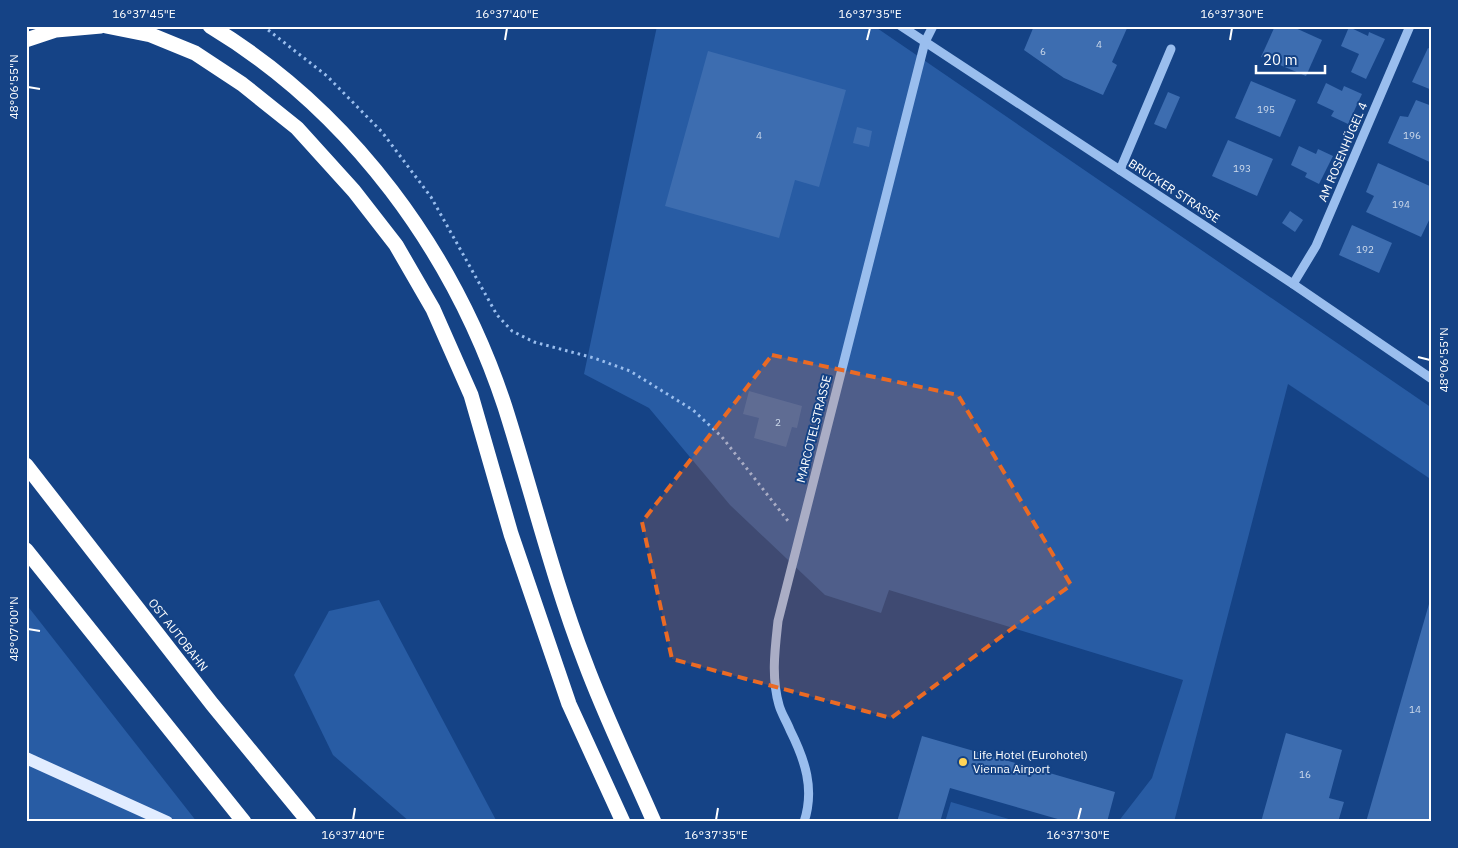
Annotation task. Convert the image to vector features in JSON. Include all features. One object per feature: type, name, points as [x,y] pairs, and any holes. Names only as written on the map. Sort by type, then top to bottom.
[{"type":"highway","points":[[26,40],[56,30],[101,26]]},
{"type":"highway","points":[[106,26],[150,35],[195,53],[242,84],[297,128],[354,191],[396,245],[433,309],[471,395],[511,534],[569,704],[623,822]]},
{"type":"highway","points":[[210,26],[235,41],[305,96],[362,152],[408,212],[448,277],[480,341],[504,406],[545,542],[585,663],[654,822]]},
{"type":"highway","name":"OST AUTOBAHN","points":[[26,466],[212,704],[309,822]]},
{"type":"highway","points":[[26,550],[244,822]]},
{"type":"main road","points":[[26,758],[167,822]]},
{"type":"street","name":"BRUCKER STRASSE","points":[[901,26],[1293,284],[1432,379]]},
{"type":"street","name":"MARCOTELSTRASSE","points":[[804,822],[809,808],[808,777],[800,750],[779,705],[773,667],[778,621],[925,42],[933,26]]},
{"type":"street","name":"AM ROSENHÜGEL 4","points":[[1293,284],[1316,246],[1410,26]]},
{"type":"street","points":[[1120,170],[1171,49]]},
{"type":"path","points":[[262,26],[327,76],[382,132],[431,197],[497,315],[512,331],[534,342],[594,358],[630,371],[693,410],[722,436],[800,535]]},
{"type":"highlighted area","points":[[772,355],[958,395],[1071,585],[891,718],[672,659],[642,522]]},
{"type":"shaded area","points":[[657,26],[874,26],[1432,408],[1432,480],[1288,384],[1174,822],[1118,822],[1152,778],[1183,680],[889,590],[881,613],[825,595],[730,505],[649,408],[584,374]]},
{"type":"shaded area","points":[[379,600],[497,822],[410,822],[333,755],[294,675],[329,611]]},
{"type":"shaded area","points":[[26,604],[197,822],[26,822]]},
{"type":"shaded area","points":[[951,802],[1019,822],[945,822]]},
{"type":"building","points":[[1034,26],[1128,26],[1112,62],[1117,65],[1103,95],[1064,78],[1024,50]]},
{"type":"building","points":[[1275,26],[1291,26],[1322,40],[1306,76],[1261,57]]},
{"type":"building","points":[[1349,27],[1368,36],[1369,32],[1385,39],[1366,79],[1351,72],[1359,54],[1341,46]]},
{"type":"building","points":[[1428,48],[1432,50],[1432,90],[1412,82]]},
{"type":"building","points":[[708,51],[846,90],[819,187],[795,180],[779,238],[665,206]]},
{"type":"building","points":[[1251,81],[1296,100],[1280,137],[1235,118]]},
{"type":"building","points":[[1326,83],[1342,91],[1344,86],[1362,94],[1348,124],[1331,116],[1334,111],[1317,103]]},
{"type":"building","points":[[1168,92],[1180,97],[1166,129],[1154,124]]},
{"type":"building","points":[[1416,100],[1432,106],[1430,126],[1432,127],[1432,163],[1388,143],[1400,116],[1408,117]]},
{"type":"building","points":[[857,127],[872,131],[869,147],[853,143]]},
{"type":"building","points":[[1228,140],[1273,159],[1257,196],[1212,176]]},
{"type":"building","points":[[1299,146],[1316,154],[1318,149],[1333,156],[1319,184],[1305,177],[1307,173],[1291,165]]},
{"type":"building","points":[[1378,163],[1432,187],[1432,214],[1421,237],[1366,212],[1374,196],[1366,192]]},
{"type":"building","points":[[1290,211],[1303,220],[1295,232],[1282,223]]},
{"type":"building","points":[[1352,225],[1392,243],[1379,273],[1339,255]]},
{"type":"building","points":[[749,391],[802,406],[797,428],[792,427],[786,447],[754,438],[759,418],[743,414]]},
{"type":"building","points":[[1429,604],[1432,604],[1432,814],[1429,822],[1366,822]]},
{"type":"building","points":[[1286,733],[1342,750],[1329,798],[1344,802],[1338,822],[1261,822]]},
{"type":"building","name":"Life Hotel (Eurohotel) Vienna Airport","points":[[922,736],[1115,792],[1107,822],[1068,822],[950,788],[940,822],[897,822]]},
{"type":"place","name":"Life Hotel (Eurohotel) Vienna Airport","points":[[963,762]]}]
